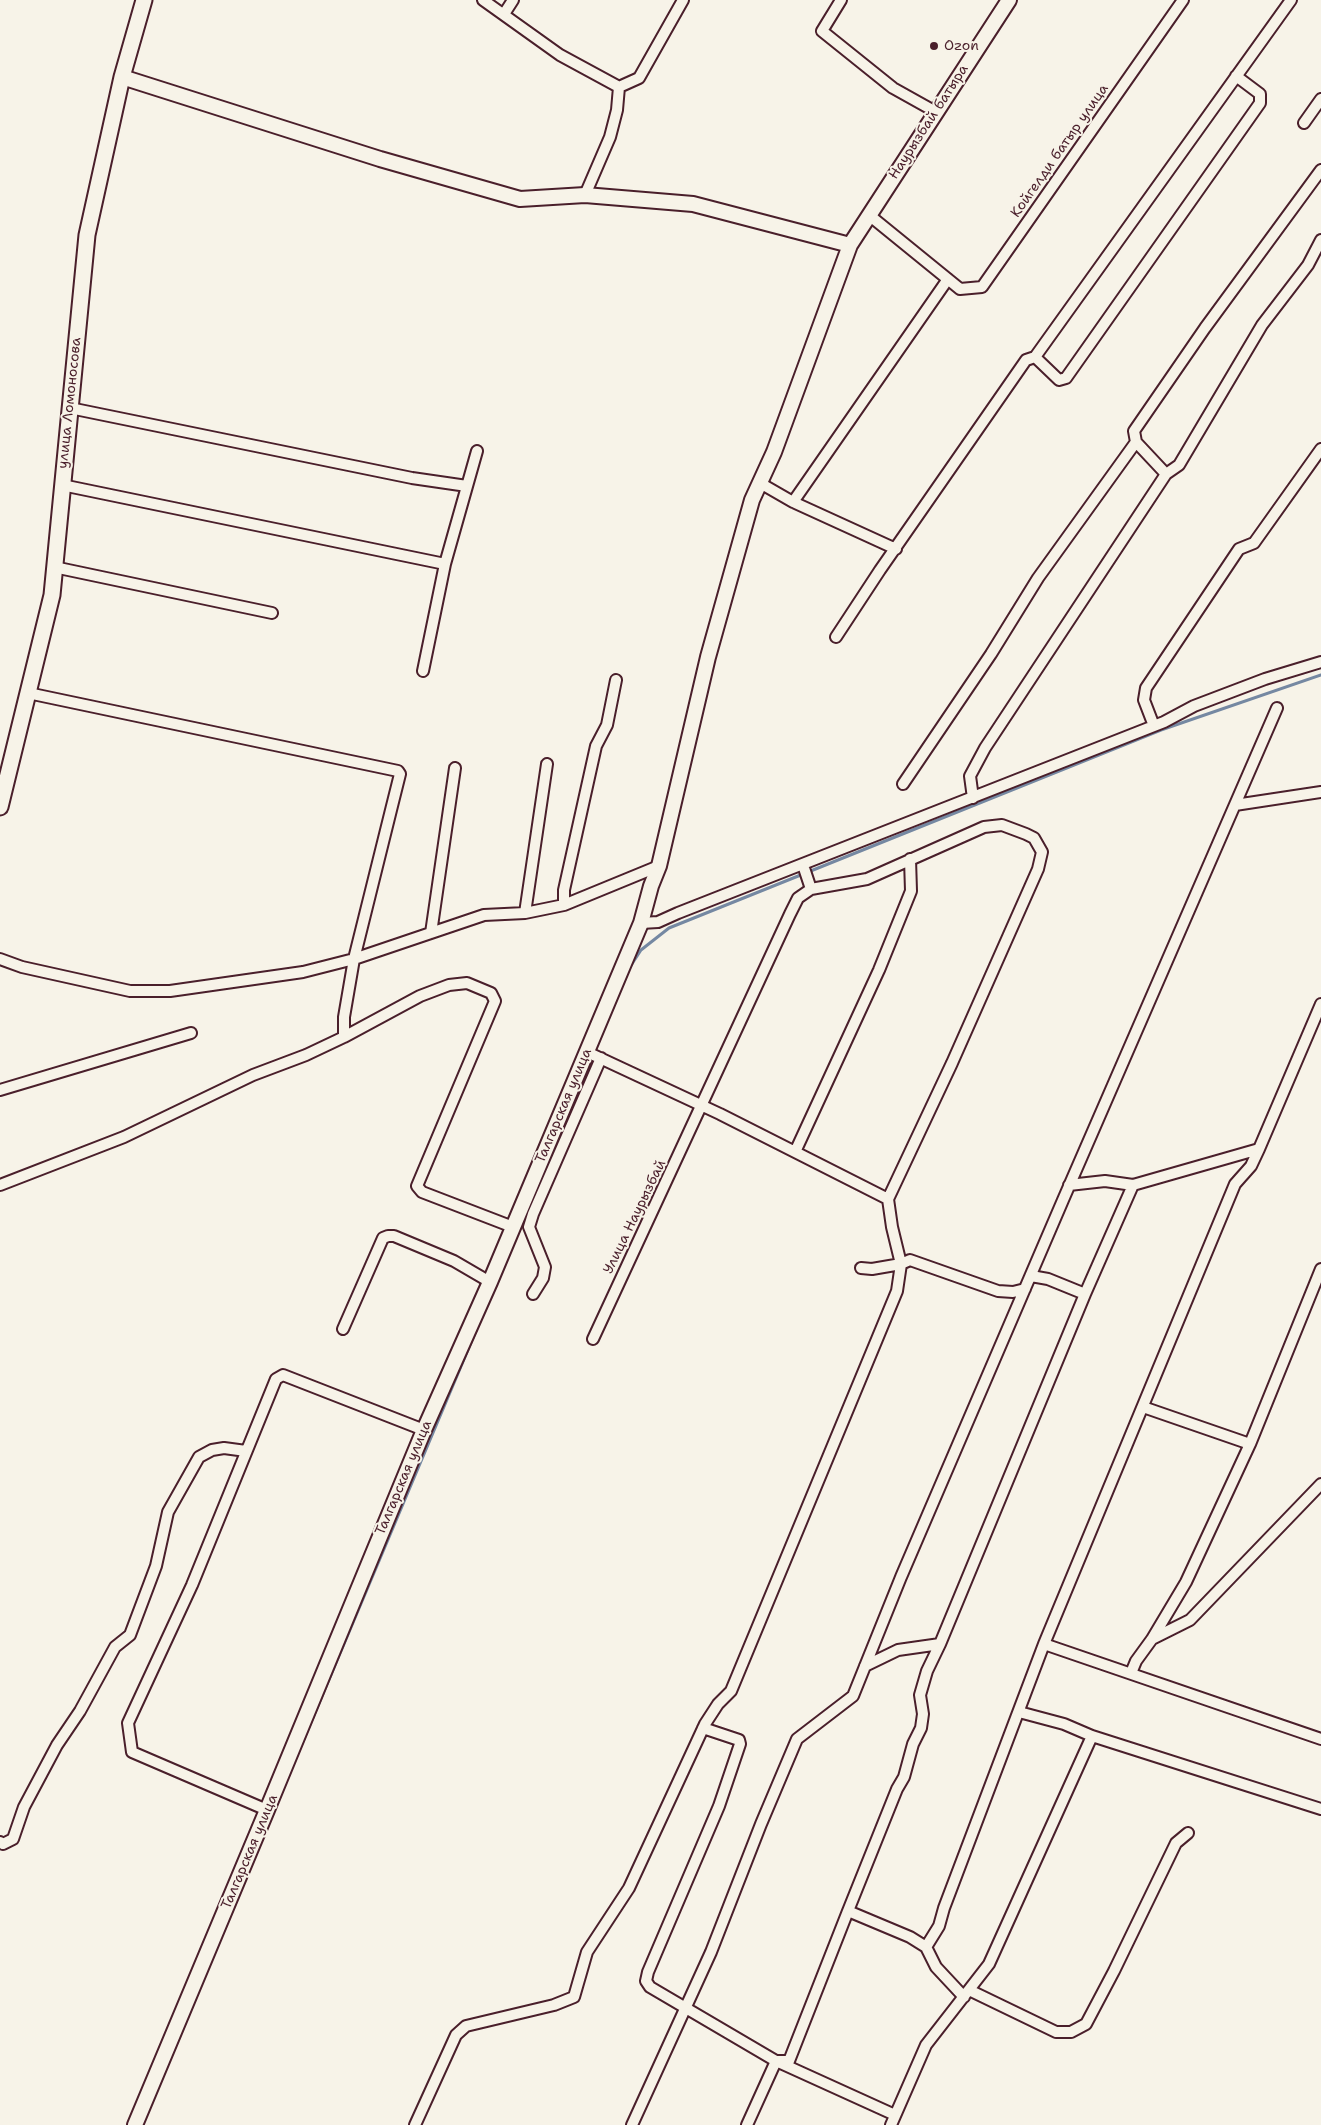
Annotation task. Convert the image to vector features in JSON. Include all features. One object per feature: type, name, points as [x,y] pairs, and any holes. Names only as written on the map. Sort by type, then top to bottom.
[{"type":"main road","name":"улица Ломоносова","points":[[0,807],[52,595],[87,235],[122,77],[144,0]]},
{"type":"street","points":[[483,0],[560,55],[619,87]]},
{"type":"street","points":[[504,14],[513,0]]},
{"type":"street","points":[[619,87],[639,78],[683,0]]},
{"type":"street","points":[[841,0],[822,31],[893,88],[936,112]]},
{"type":"street","name":"Наурызбай батыра","points":[[760,483],[774,452],[850,244],[1009,0]]},
{"type":"street","name":"Койгелди батыр улица","points":[[869,215],[960,289],[982,287],[1182,0]]},
{"type":"street","points":[[836,637],[880,570],[1026,360],[1035,357],[1290,0]]},
{"type":"street","points":[[1035,357],[1059,380],[1066,378],[1260,103],[1260,94],[1236,76]]},
{"type":"street","points":[[122,77],[380,159],[520,199],[586,195],[693,204],[850,244]]},
{"type":"street","points":[[586,195],[610,137],[618,110],[619,87]]},
{"type":"street","points":[[1304,123],[1321,99]]},
{"type":"street","points":[[1166,474],[1136,442],[1134,432],[1204,328],[1321,170]]},
{"type":"street","points":[[973,798],[970,776],[985,748],[1166,474],[1179,465],[1262,325],[1308,265],[1321,240]]},
{"type":"street","points":[[793,502],[948,280]]},
{"type":"street","points":[[70,408],[412,478],[467,486]]},
{"type":"street","points":[[903,784],[963,692],[975,677],[1038,578],[1136,442]]},
{"type":"street","points":[[1154,726],[1144,700],[1146,688],[1238,549],[1254,543],[1321,449]]},
{"type":"street","points":[[423,671],[445,564],[477,451]]},
{"type":"street","points":[[760,483],[793,502],[896,549]]},
{"type":"street","name":"Талгарская улица","points":[[135,2125],[424,1430],[513,1227],[593,1055],[641,923],[650,886],[659,866],[708,657],[752,500],[760,483]]},
{"type":"street","points":[[62,485],[445,564]]},
{"type":"street","points":[[54,567],[272,612]]},
{"type":"street","points":[[641,923],[658,922],[678,913],[805,869],[973,798],[1154,726],[1194,706],[1265,679],[1321,662]]},
{"type":"street","points":[[564,905],[564,890],[596,746],[607,725],[616,680]]},
{"type":"street","points":[[28,693],[398,771],[400,774],[354,959],[344,1017],[344,1037]]},
{"type":"street","points":[[632,2125],[711,1952],[761,1824],[797,1739],[853,1696],[901,1577],[1069,1185],[1277,708]]},
{"type":"street","points":[[525,913],[548,764]]},
{"type":"street","points":[[431,933],[455,768]]},
{"type":"street","points":[[1236,805],[1321,792]]},
{"type":"street","points":[[415,2125],[456,2035],[466,2026],[554,2005],[574,1997],[587,1952],[629,1888],[703,1728],[718,1704],[731,1691],[897,1291],[901,1264],[892,1227],[888,1199],[952,1063],[1038,869],[1042,852],[1034,838],[1002,825],[984,826],[867,880],[811,889],[805,869]]},
{"type":"street","points":[[795,1152],[879,970],[911,891],[910,859]]},
{"type":"street","points":[[0,959],[22,967],[130,991],[170,990],[303,972],[354,959],[484,915],[525,913],[564,905],[659,866]]},
{"type":"street","name":"Улица Наурызбай","points":[[593,1339],[703,1106],[794,906],[798,898],[811,889]]},
{"type":"street","points":[[0,1185],[124,1137],[253,1075],[306,1055],[344,1037],[420,996],[449,985],[467,983],[494,996],[495,1001],[417,1186],[422,1192],[513,1227]]},
{"type":"street","points":[[926,1947],[938,1926],[1044,1644],[1235,1184],[1251,1166],[1321,1004]]},
{"type":"street","points":[[0,1090],[190,1033]]},
{"type":"street","points":[[533,1294],[543,1278],[545,1267],[529,1227],[532,1214],[593,1055],[703,1106],[888,1199]]},
{"type":"street","points":[[1069,1185],[1106,1181],[1134,1185],[1259,1149]]},
{"type":"street","points":[[776,2061],[789,2061],[897,1789],[904,1777],[913,1744],[921,1728],[923,1714],[920,1695],[927,1671],[940,1644],[1085,1294],[1134,1185]]},
{"type":"street","points":[[343,1328],[383,1238],[388,1236],[394,1236],[454,1261],[490,1282]]},
{"type":"street","points":[[862,1268],[872,1269],[901,1264],[910,1260],[998,1292],[1025,1290]]},
{"type":"street","points":[[1131,1673],[1136,1661],[1152,1639],[1186,1582],[1250,1444],[1321,1268]]},
{"type":"street","points":[[1031,1276],[1056,1281],[1085,1294]]},
{"type":"street","points":[[267,1810],[132,1752],[128,1722],[192,1585],[276,1378],[283,1374],[424,1430]]},
{"type":"street","points":[[1144,1407],[1250,1444]]},
{"type":"street","points":[[0,1842],[3,1844],[13,1839],[24,1807],[58,1746],[80,1711],[115,1647],[130,1635],[156,1566],[168,1512],[199,1457],[212,1450],[224,1448],[246,1451]]},
{"type":"street","points":[[1152,1639],[1190,1620],[1319,1487]]},
{"type":"street","points":[[865,1666],[898,1650],[940,1644]]},
{"type":"street","points":[[1044,1644],[1321,1739]]},
{"type":"street","points":[[1019,1712],[1064,1724],[1092,1736],[1321,1809]]},
{"type":"street","points":[[703,1728],[739,1740],[740,1744],[719,1806],[648,1972],[646,1981],[650,1987],[776,2061],[893,2120],[926,2044],[989,1964],[1092,1736]]},
{"type":"street","points":[[848,1911],[910,1937],[926,1947],[936,1967],[966,1993],[1056,2032],[1071,2032],[1086,2024],[1176,1843],[1188,1833]]},
{"type":"street","points":[[748,2125],[776,2061]]},
{"type":"waterway","points":[[628,970],[641,950],[669,928],[1161,730],[1321,675]]},
{"type":"waterway","points":[[293,1765],[478,1326]]},
{"type":"place","name":"Ozon","points":[[934,46]]}]
